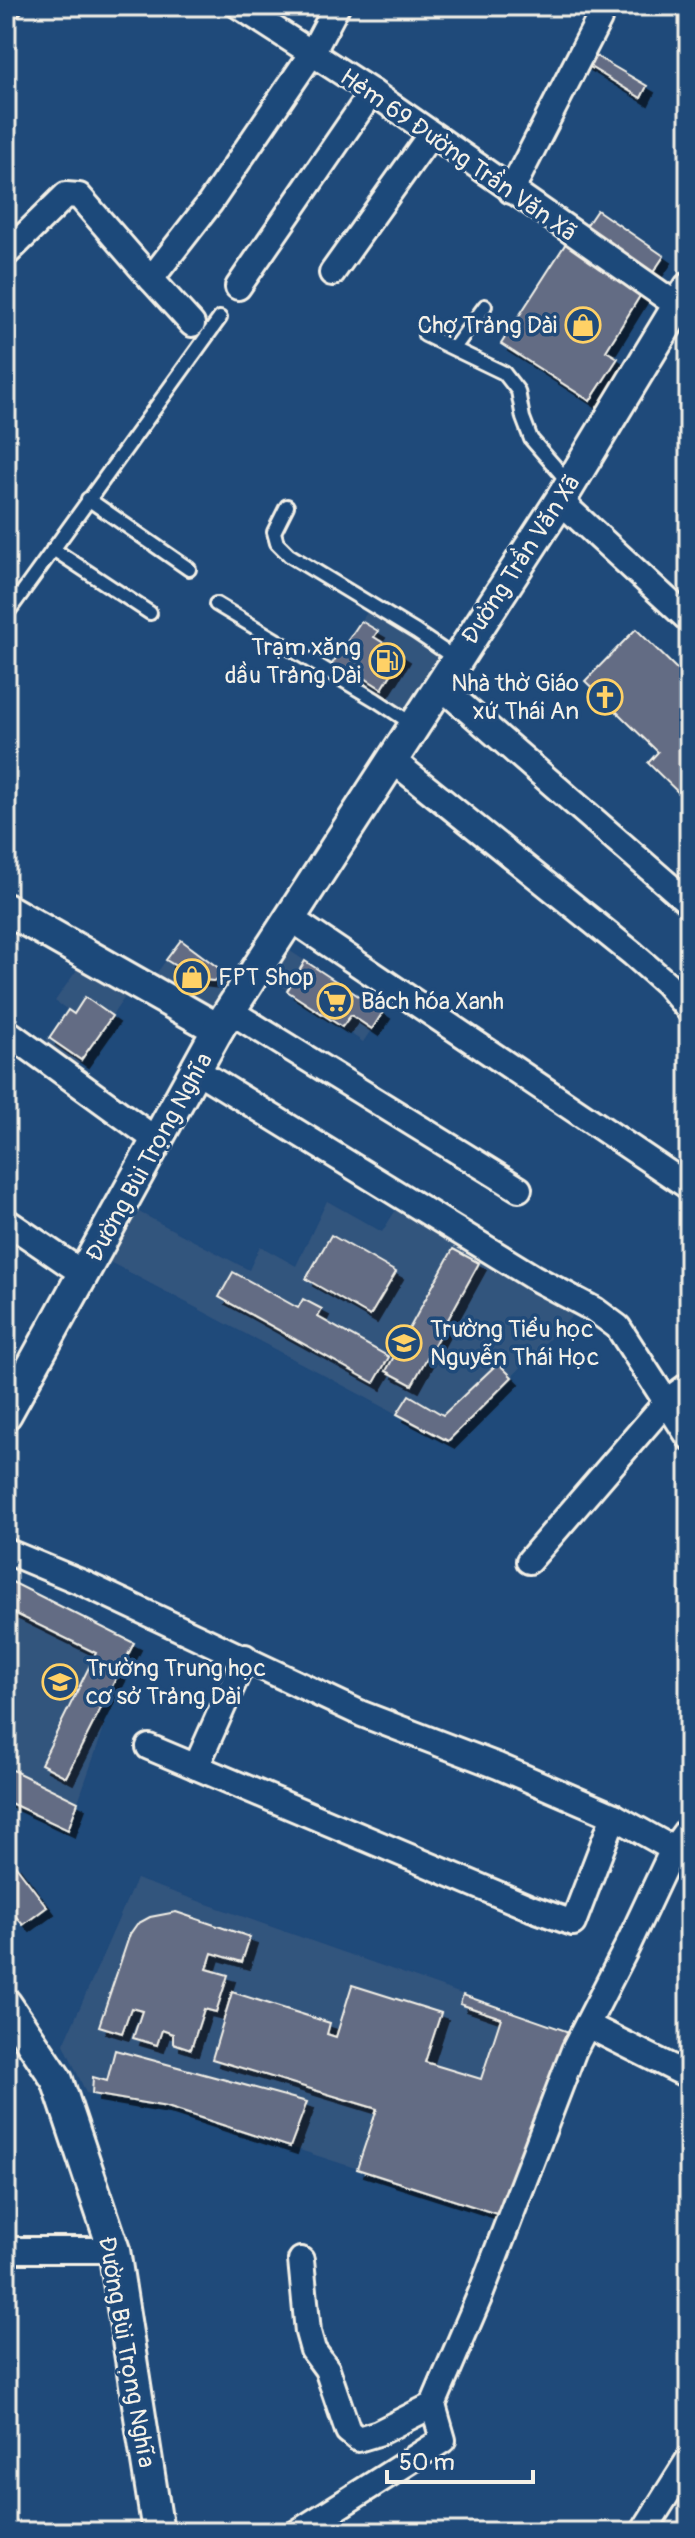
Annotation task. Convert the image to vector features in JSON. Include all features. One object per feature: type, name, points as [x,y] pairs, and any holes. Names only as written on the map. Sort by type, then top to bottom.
[{"type":"street","name":"Hẻm 69 Đường Trần Văn Xã","points":[[239,6],[372,92],[511,191],[683,297]]},
{"type":"street","points":[[151,279],[210,203],[312,53],[337,6]]},
{"type":"street","points":[[511,191],[599,19]]},
{"type":"street","points":[[238,287],[372,92]]},
{"type":"street","points":[[332,273],[431,134]]},
{"type":"street","points":[[6,254],[66,195],[79,196],[192,324]]},
{"type":"street","name":"Đường Trần Văn Xã","points":[[224,1020],[565,492],[683,297]]},
{"type":"street","points":[[565,492],[689,620]]},
{"type":"street","points":[[439,685],[689,903]]},
{"type":"street","points":[[391,759],[633,954],[666,983],[689,1010]]},
{"type":"street","name":"Đường Bùi Trọng Nghĩa","points":[[6,909],[224,1020],[6,1414]]},
{"type":"street","points":[[290,918],[689,1187]]},
{"type":"street","points":[[224,1020],[519,1189]]},
{"type":"street","points":[[6,1031],[156,1140]]},
{"type":"street","points":[[196,1070],[533,1277],[595,1310],[618,1327],[689,1437]]},
{"type":"street","points":[[6,1221],[85,1275]]},
{"type":"street","points":[[529,1561],[667,1401],[689,1385]]},
{"type":"street","points":[[6,1551],[245,1657],[362,1714],[498,1766],[614,1816],[681,1856]]},
{"type":"street","points":[[196,1767],[245,1657]]},
{"type":"street","points":[[149,1747],[573,1923],[614,1816]]},
{"type":"street","points":[[298,2532],[440,2444],[443,2434],[433,2405],[481,2293],[574,2050],[627,1947],[681,1856],[689,1827]]},
{"type":"street","name":"Đường Bùi Trọng Nghĩa","points":[[6,2004],[57,2080],[114,2250],[158,2532]]},
{"type":"street","points":[[587,2025],[689,2076]]},
{"type":"street","points":[[6,2250],[114,2250]]},
{"type":"street","points":[[301,2260],[308,2332],[313,2350],[327,2369],[348,2431],[358,2439],[378,2433],[433,2405]]},
{"type":"street","points":[[643,2532],[689,2459]]},
{"type":"lane","points":[[454,348],[485,306]]},
{"type":"lane","points":[[6,615],[220,318]]},
{"type":"lane","points":[[425,335],[504,373],[518,391],[531,439],[565,492]]},
{"type":"lane","points":[[88,499],[189,569]]},
{"type":"lane","points":[[287,506],[274,532],[277,543],[289,555],[456,659]]},
{"type":"lane","points":[[53,549],[150,613]]},
{"type":"lane","points":[[216,604],[414,725]]},
{"type":"shaded area","name":"Trạm xăng dầu Trảng Dài","points":[[370,608],[444,656],[407,715],[330,667]]},
{"type":"shaded area","name":"FPT Shop","points":[[181,940],[236,981],[215,1014],[153,978]]},
{"type":"shaded area","name":"Bách hóa Xanh","points":[[284,947],[383,1012],[363,1042],[266,976]]},
{"type":"shaded area","points":[[81,964],[129,991],[73,1071],[41,1048],[68,1010],[55,1001]]},
{"type":"shaded area","name":"Trường Tiểu học Nguyễn Thái Học","points":[[327,1201],[382,1232],[399,1205],[579,1309],[448,1441],[106,1260],[133,1209],[249,1270],[260,1246],[296,1266]]},
{"type":"shaded area","name":"Trường Trung học cơ sở Trảng Dài","points":[[6,1579],[134,1643],[94,1720],[105,1725],[68,1830],[6,1801]]},
{"type":"shaded area","points":[[136,1879],[575,2034],[503,2216],[167,2107],[86,2093],[64,2044]]},
{"type":"building","points":[[589,52],[647,86],[641,98],[582,62]]},
{"type":"building","points":[[597,210],[664,256],[648,280],[584,229]]},
{"type":"building","name":"Chợ Trảng Dài","points":[[568,240],[643,291],[606,351],[618,358],[590,401],[501,344]]},
{"type":"building","points":[[361,621],[378,631],[374,637],[403,655],[382,689],[354,671],[349,678],[330,667]]},
{"type":"building","points":[[636,629],[689,681],[689,803],[648,763],[658,752],[585,681]]},
{"type":"building","points":[[181,940],[228,975],[213,981],[197,979],[166,960]]},
{"type":"building","name":"Bách hóa Xanh","points":[[305,961],[383,1012],[372,1029],[351,1015],[342,1027],[287,991]]},
{"type":"building","points":[[85,997],[112,1016],[81,1060],[49,1038],[68,1010],[74,1014]]},
{"type":"building","points":[[331,1235],[396,1272],[370,1316],[306,1279]]},
{"type":"building","points":[[453,1249],[479,1263],[412,1385],[386,1371]]},
{"type":"building","points":[[233,1272],[298,1308],[303,1299],[322,1309],[318,1317],[389,1357],[374,1383],[219,1297]]},
{"type":"building","points":[[498,1363],[512,1377],[448,1441],[397,1414],[409,1395],[443,1415]]},
{"type":"building","points":[[6,1579],[134,1643],[66,1777],[41,1764],[96,1653],[10,1611],[6,1619]]},
{"type":"building","points":[[6,1767],[78,1802],[68,1830],[6,1801]]},
{"type":"building","points":[[13,1862],[47,1907],[23,1925],[12,1912],[6,1917],[6,1868]]},
{"type":"building","points":[[176,1912],[250,1937],[242,1962],[212,1953],[207,1969],[228,1975],[216,2012],[204,2009],[191,2049],[173,2043],[173,2034],[162,2030],[157,2045],[133,2038],[142,2011],[131,2008],[122,2033],[99,2026],[130,1934],[137,1924],[150,1917]]},
{"type":"building","points":[[352,1985],[441,2013],[425,2062],[481,2079],[501,2018],[460,2004],[463,1995],[575,2034],[503,2216],[357,2169],[377,2109],[212,2059],[232,1992],[330,2023],[327,2034],[336,2037]]},
{"type":"building","points":[[115,2050],[307,2102],[290,2147],[167,2107],[92,2094],[93,2077],[107,2081]]},
{"type":"place","name":"Chợ Trảng Dài","points":[[583,325]]},
{"type":"place","name":"Trạm xăng dầu Trảng Dài","points":[[387,661]]},
{"type":"place","name":"Nhà thờ Giáo xứ Thái An","points":[[605,697]]},
{"type":"place","name":"FPT Shop","points":[[192,977]]},
{"type":"place","name":"Bách hóa Xanh","points":[[335,1001]]},
{"type":"place","name":"Trường Tiểu học Nguyễn Thái Học","points":[[404,1343]]},
{"type":"place","name":"Trường Trung học cơ sở Trảng Dài","points":[[60,1682]]}]
